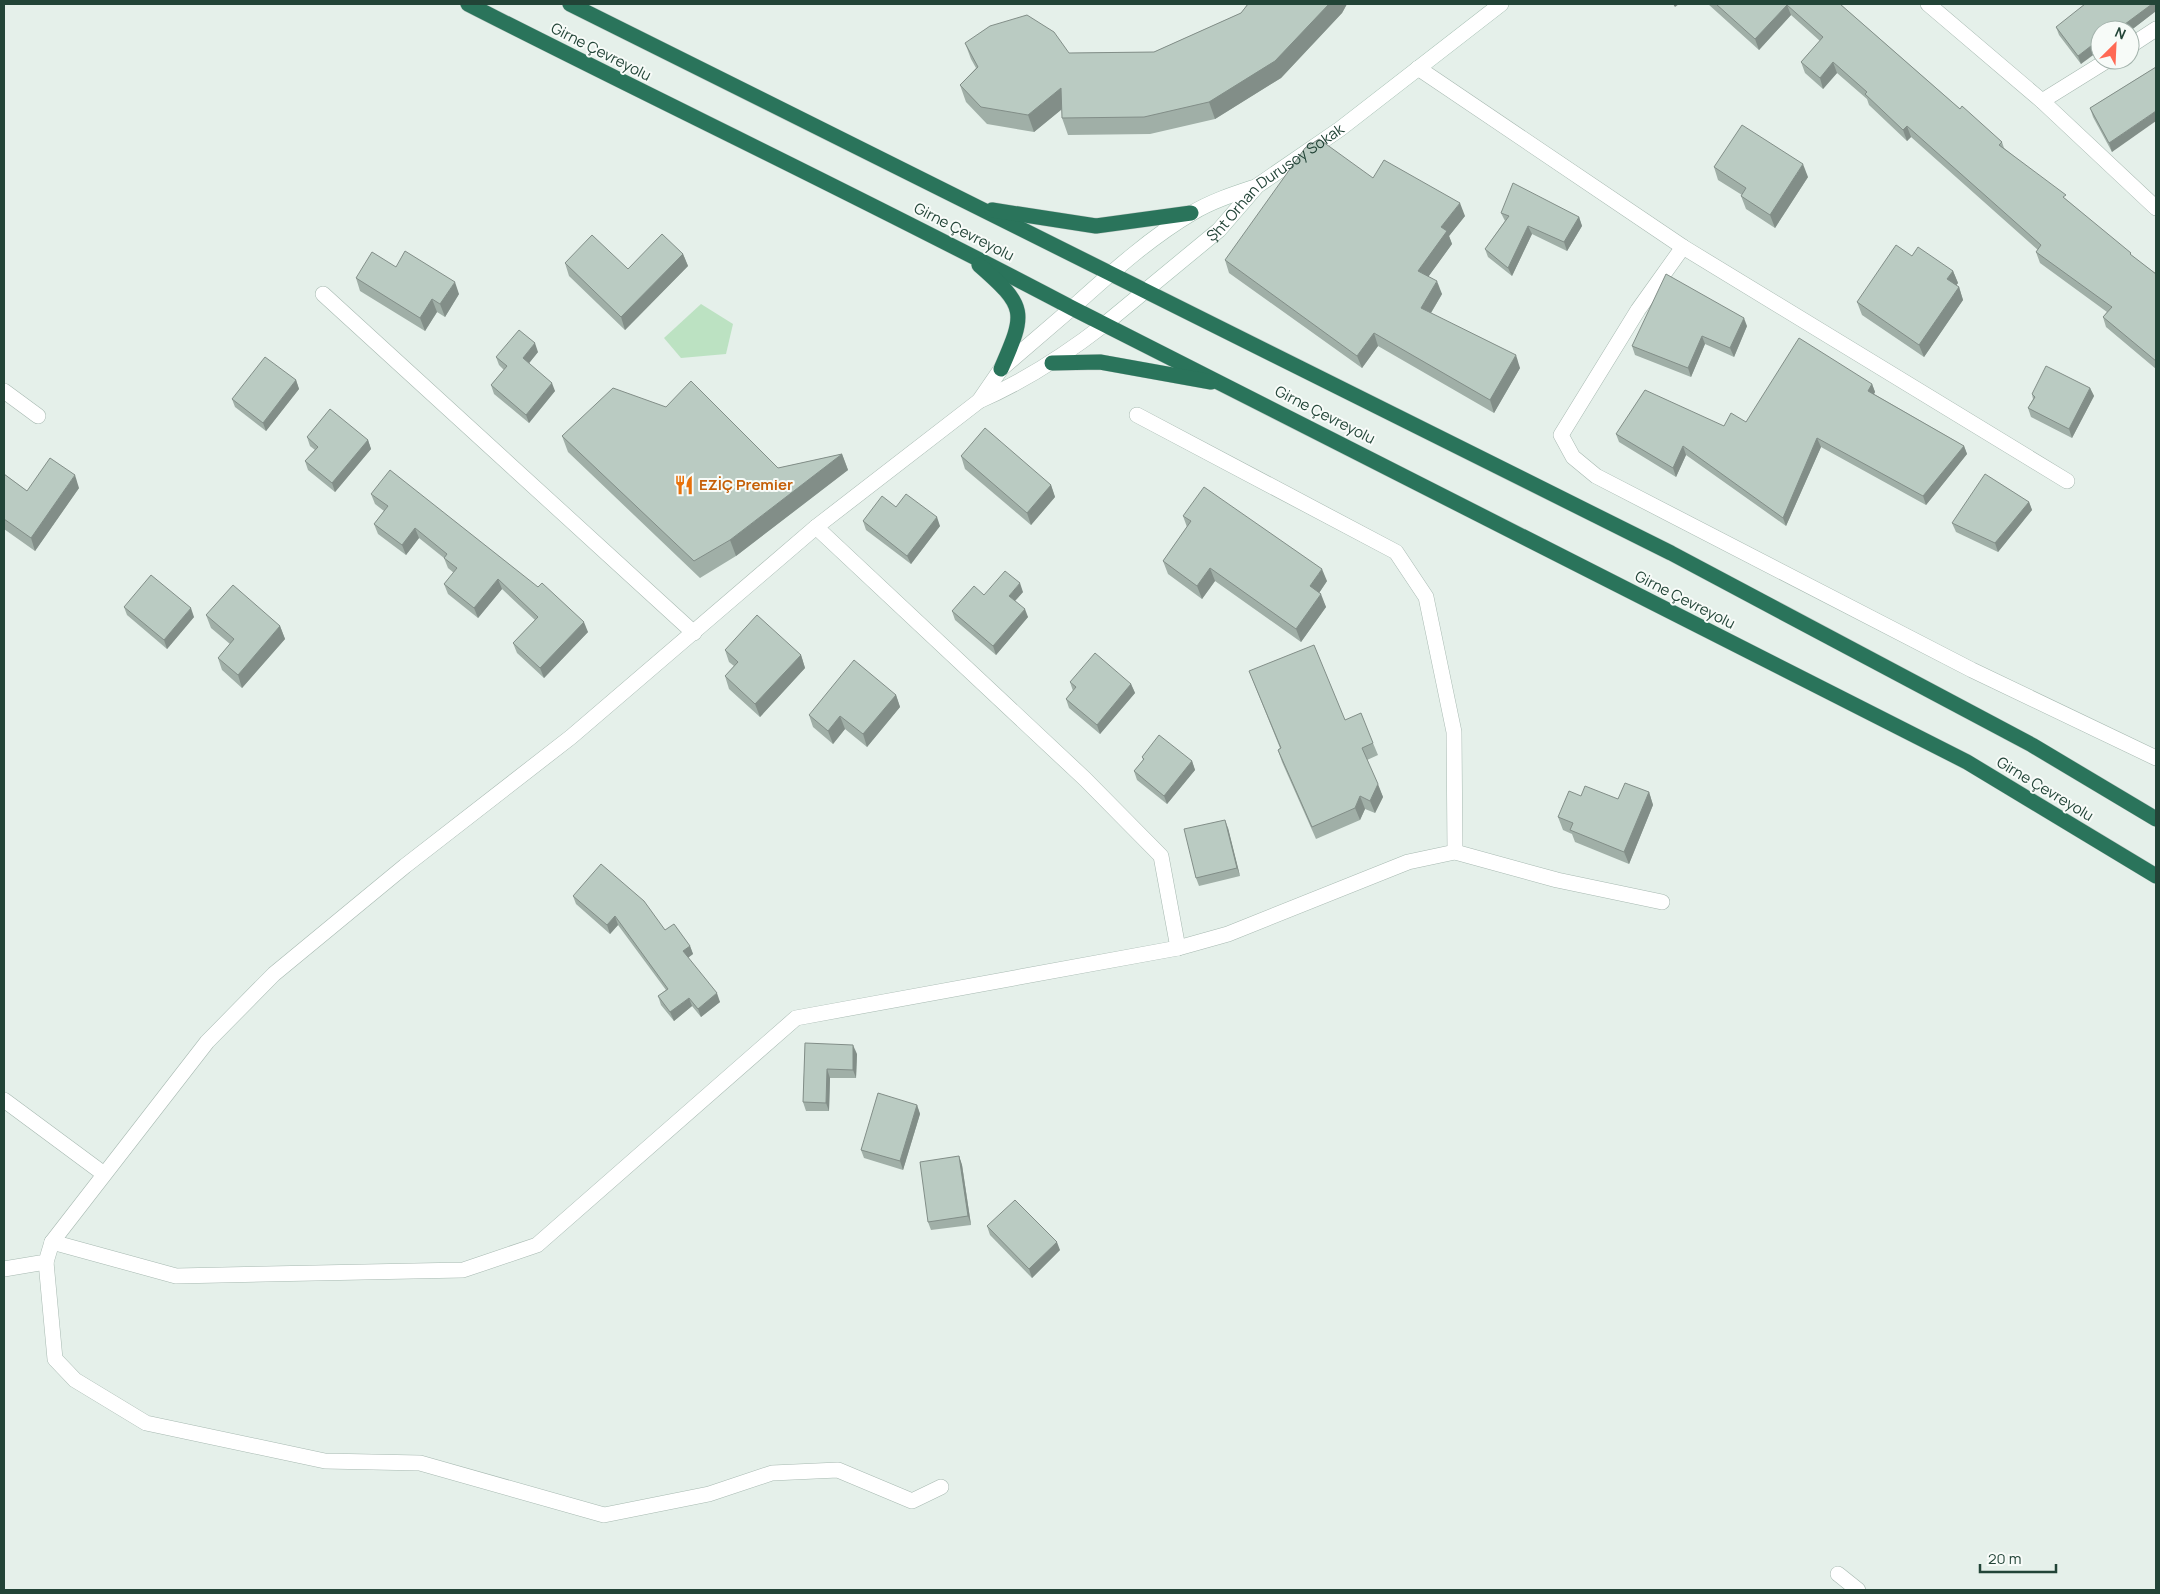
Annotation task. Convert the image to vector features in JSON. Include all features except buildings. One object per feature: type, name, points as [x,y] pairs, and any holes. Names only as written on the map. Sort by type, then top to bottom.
[{"type":"highway","name":"Girne Çevreyolu","points":[[468,4],[959,248],[1072,308],[1227,385],[1966,762],[2156,876]]},
{"type":"highway","name":"Girne Çevreyolu","points":[[570,4],[1144,292],[1671,553],[2032,745],[2156,819]]},
{"type":"highway","points":[[978,208],[1096,226],[1191,213]]},
{"type":"highway","points":[[959,248],[1007,290],[1018,309],[1020,319],[1017,333],[1000,369]]},
{"type":"highway","points":[[1052,363],[1100,362],[1227,385]]},
{"type":"street","name":"Şht Orhan Durusoy Sokak","points":[[979,401],[1010,388],[1052,363],[1105,324],[1219,230],[1257,186],[1340,129],[1501,4]]},
{"type":"street","points":[[1928,4],[2042,101],[2156,208]]},
{"type":"street","points":[[2140,39],[2156,29]]},
{"type":"street","points":[[1418,68],[1684,247],[2067,481]]},
{"type":"street","points":[[2042,101],[2092,70]]},
{"type":"street","points":[[941,1487],[912,1502],[838,1470],[772,1473],[709,1494],[604,1515],[420,1463],[325,1461],[146,1422],[75,1380],[55,1359],[46,1262],[52,1242],[207,1042],[274,974],[405,866],[571,737],[816,527],[979,401],[1000,369],[1110,274],[1191,213],[1216,201],[1257,186]]},
{"type":"street","points":[[1684,247],[1638,310],[1562,435],[1573,457],[1596,476],[1972,670],[2156,758]]},
{"type":"street","points":[[323,294],[694,633]]},
{"type":"street","points":[[4,391],[38,416]]},
{"type":"street","points":[[1137,415],[1396,552],[1426,597],[1454,732],[1455,852]]},
{"type":"street","points":[[816,527],[1085,779],[1161,856],[1178,948]]},
{"type":"street","points":[[52,1242],[176,1276],[463,1270],[538,1245],[796,1018],[1178,948],[1228,934],[1408,862],[1455,852],[1558,880],[1662,902]]},
{"type":"street","points":[[4,1100],[104,1174]]},
{"type":"street","points":[[4,1269],[46,1262]]},
{"type":"street","points":[[1838,1574],[1858,1590]]},
{"type":"green space","points":[[701,304],[733,324],[726,354],[681,358],[664,338]]},
{"type":"place","name":"EZİÇ Premier","points":[[684,485]]}]
